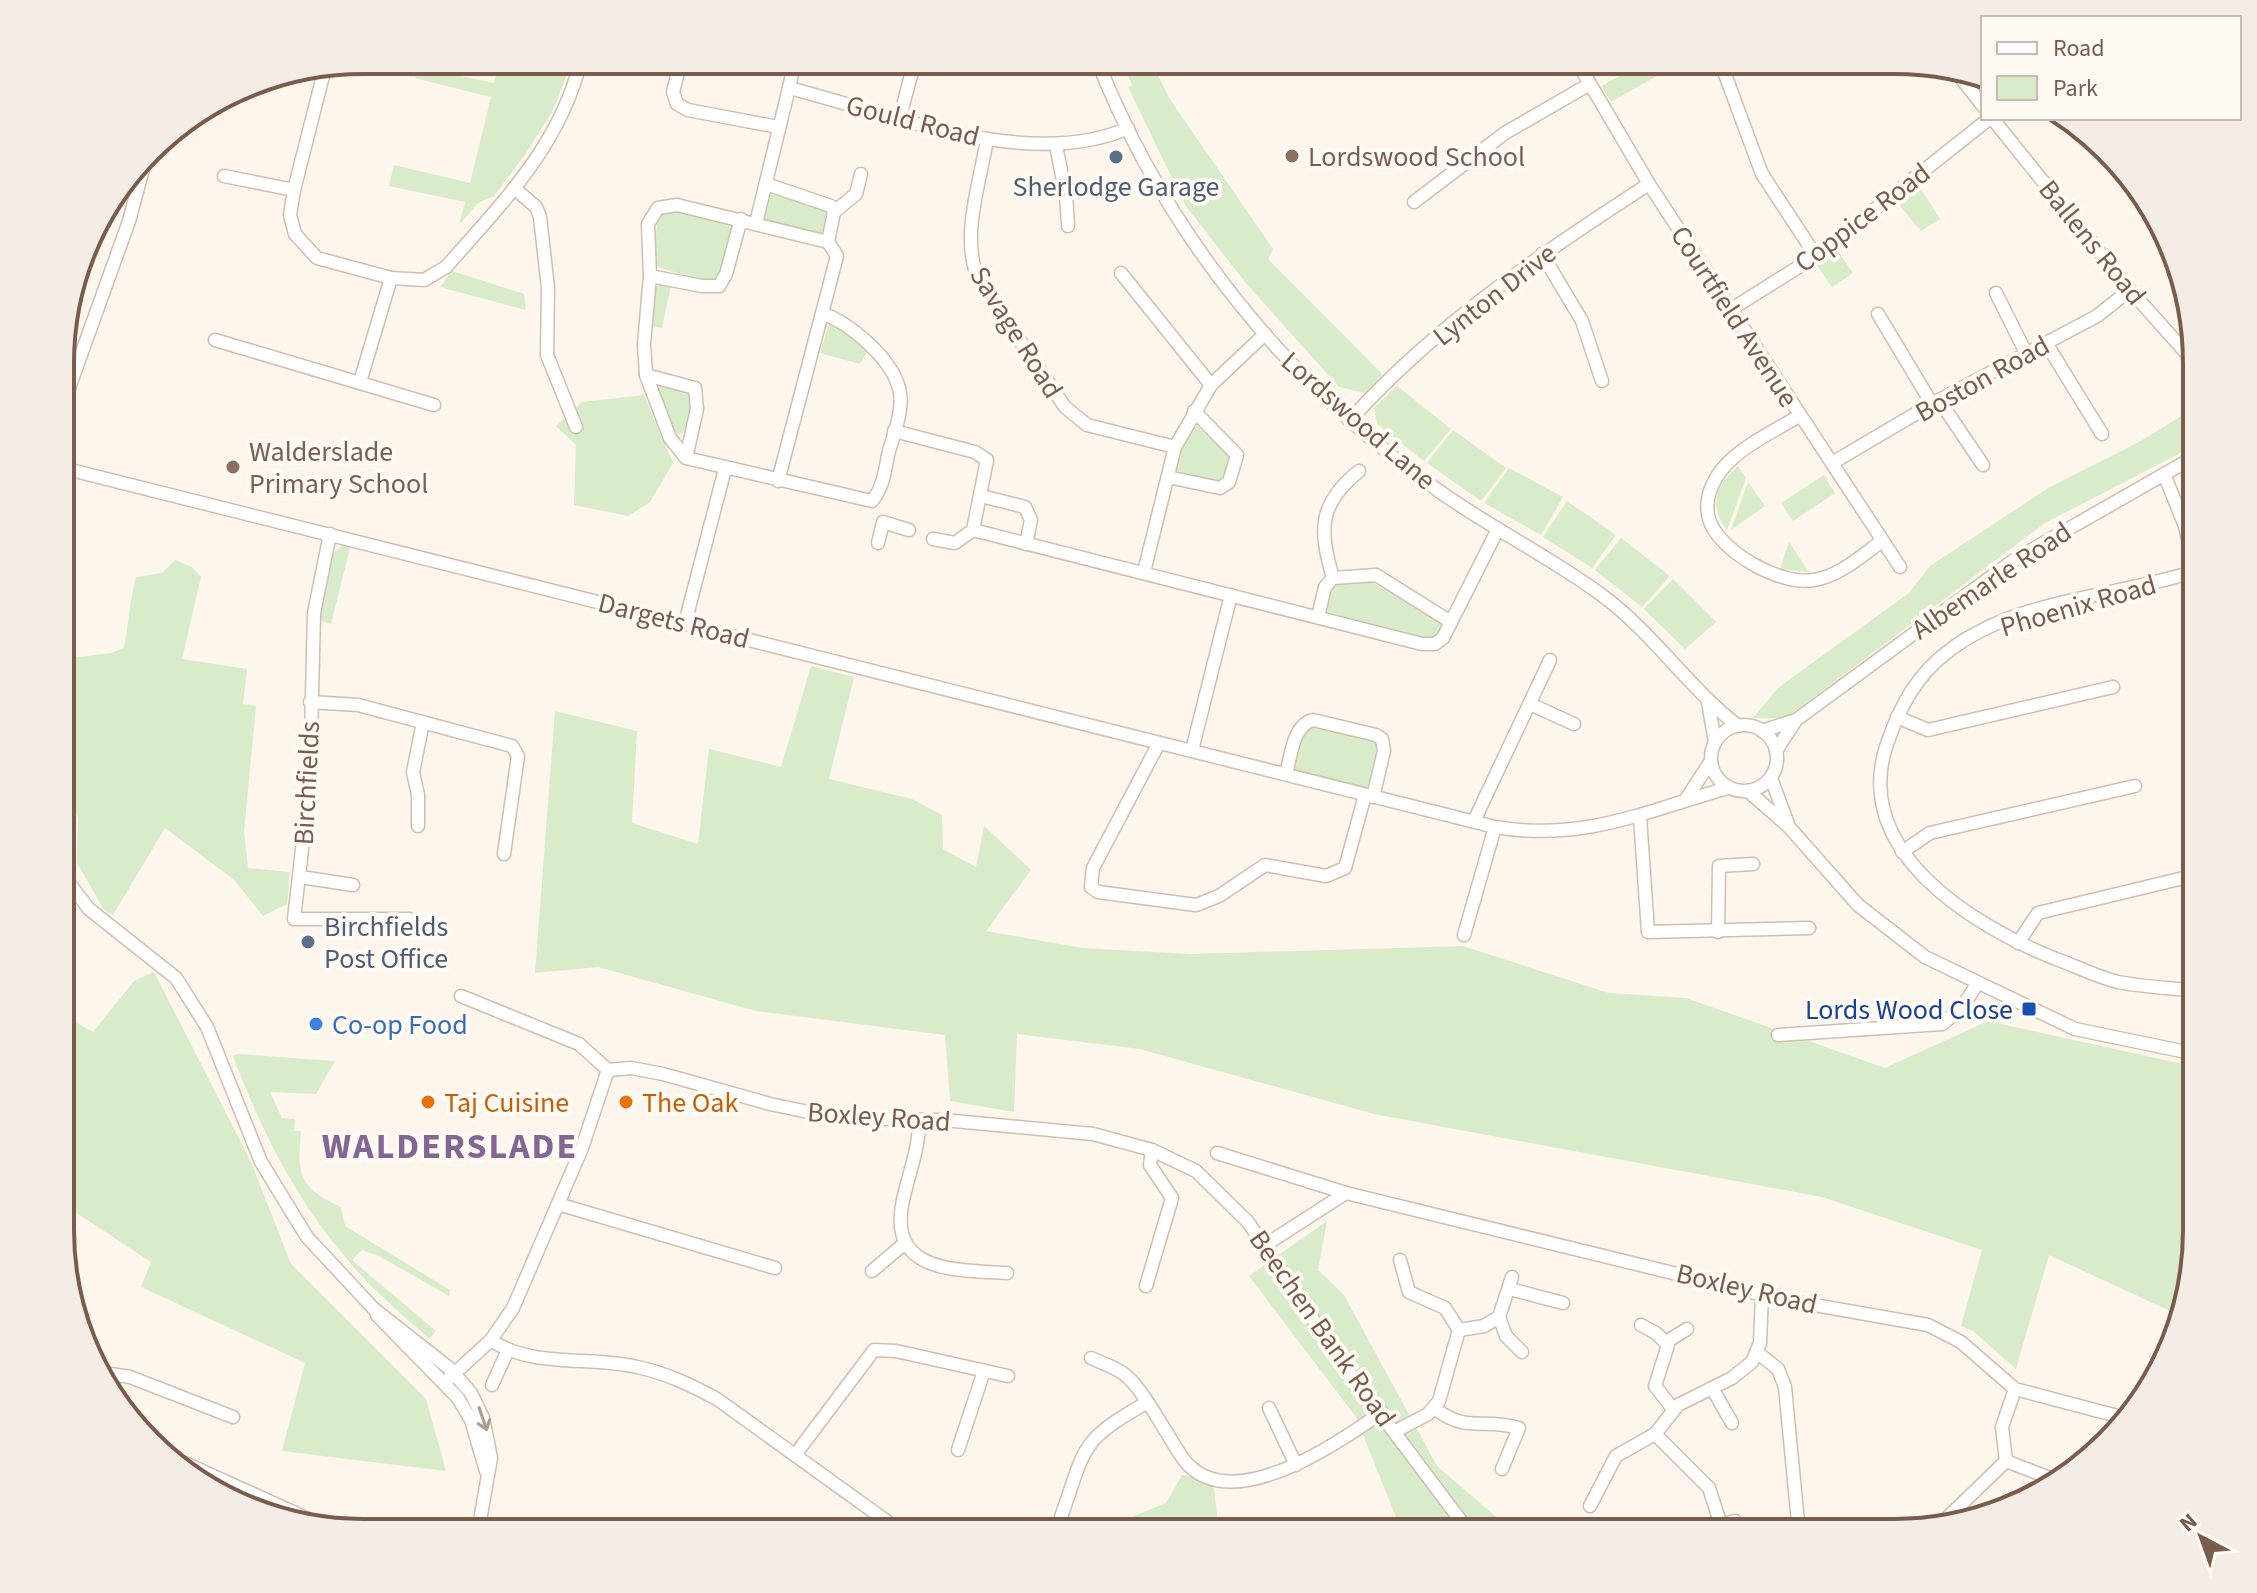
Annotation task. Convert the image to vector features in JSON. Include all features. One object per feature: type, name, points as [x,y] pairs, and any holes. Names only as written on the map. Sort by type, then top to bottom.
[{"type":"street","points":[[323,76],[294,190],[290,215],[295,234],[305,249],[317,258],[413,282],[436,275],[514,188],[564,116],[577,74]]},
{"type":"street","points":[[678,74],[673,92],[677,104],[688,110],[778,127]]},
{"type":"street","points":[[756,223],[792,74]]},
{"type":"street","points":[[900,117],[911,74]]},
{"type":"street","name":"Lordswood Lane","points":[[1103,74],[1128,128],[1196,246],[1265,334],[1312,385],[1419,476],[1606,598],[1675,662],[1708,702],[1738,726],[1762,731]]},
{"type":"street","name":"Courtfield Avenue","points":[[1583,74],[1730,310],[1900,567]]},
{"type":"street","points":[[1725,74],[1762,174],[1816,256]]},
{"type":"street","points":[[1965,83],[1981,103]]},
{"type":"street","points":[[1414,202],[1505,133],[1588,85]]},
{"type":"street","name":"Gould Road","points":[[789,88],[987,139],[1056,146],[1098,139],[1128,128]]},
{"type":"street","name":"Coppice Road","points":[[1730,310],[1816,256],[1988,120]]},
{"type":"street","name":"Ballens Road","points":[[1993,120],[2130,290],[2182,349]]},
{"type":"street","name":"Savage Road","points":[[987,139],[970,243],[970,262],[980,282],[1065,407],[1079,420],[1175,447]]},
{"type":"street","points":[[1056,146],[1066,195],[1068,226]]},
{"type":"street","points":[[828,242],[834,212],[856,194],[861,174]]},
{"type":"street","points":[[224,176],[294,190]]},
{"type":"street","points":[[74,374],[129,221],[140,179]]},
{"type":"street","points":[[766,184],[827,203],[834,212]]},
{"type":"street","name":"Lynton Drive","points":[[1351,419],[1446,330],[1542,254],[1649,184]]},
{"type":"street","points":[[514,188],[536,207],[540,217],[548,288],[547,355],[576,427]]},
{"type":"street","points":[[778,481],[837,256],[828,242],[677,205],[658,208],[648,224],[650,276],[644,344],[646,375],[670,438],[686,458],[725,469],[778,481],[872,501]]},
{"type":"street","points":[[650,276],[702,286],[719,286],[726,274],[741,219]]},
{"type":"street","points":[[1542,254],[1582,321],[1602,381]]},
{"type":"street","points":[[1121,273],[1211,385]]},
{"type":"street","points":[[360,382],[391,278]]},
{"type":"street","name":"Boston Road","points":[[1832,463],[1935,402],[2097,316],[2130,290]]},
{"type":"street","points":[[1996,293],[2026,353]]},
{"type":"street","points":[[822,313],[844,321],[869,342],[899,387],[900,406],[881,486],[872,501]]},
{"type":"street","points":[[1878,314],[1935,402],[1983,465]]},
{"type":"street","points":[[1144,572],[1175,447],[1211,385],[1265,334]]},
{"type":"street","points":[[215,340],[434,405]]},
{"type":"street","points":[[2046,343],[2102,434]]},
{"type":"street","points":[[646,375],[695,388],[697,409],[686,458]]},
{"type":"street","points":[[1168,477],[1220,488],[1233,475],[1237,455],[1194,411]]},
{"type":"street","points":[[1799,416],[1742,453],[1717,476],[1708,500],[1712,526],[1747,561],[1776,577],[1801,582],[1838,572],[1882,541]]},
{"type":"street","points":[[894,431],[984,455],[989,465],[973,530],[955,543],[933,539]]},
{"type":"street","name":"Albemarle Road","points":[[1762,731],[1796,720],[2014,560],[2183,463]]},
{"type":"street","points":[[685,623],[725,469]]},
{"type":"street","name":"Dargets Road","points":[[74,471],[1495,827],[1567,832],[1640,817],[1686,799],[1728,788]]},
{"type":"street","points":[[1333,578],[1326,555],[1327,507],[1343,483],[1359,471]]},
{"type":"street","points":[[2164,474],[2183,519]]},
{"type":"street","points":[[981,496],[1025,507],[1031,520],[1026,544]]},
{"type":"street","points":[[872,501],[883,522],[878,543]]},
{"type":"street","points":[[883,522],[909,530]]},
{"type":"street","points":[[973,530],[1422,644],[1435,644],[1443,638],[1498,529]]},
{"type":"street","name":"Birchfields","points":[[330,534],[314,613],[310,780],[294,919],[409,919]]},
{"type":"street","points":[[1318,617],[1325,587],[1333,578],[1376,575],[1451,622]]},
{"type":"street","name":"Phoenix Road","points":[[2183,575],[2028,613],[1951,649],[1926,670],[1897,717],[1883,755],[1881,779],[1891,829],[1902,852],[1947,898],[2018,943],[2117,981],[2183,989]]},
{"type":"street","points":[[1192,750],[1231,595]]},
{"type":"street","points":[[1474,821],[1550,660]]},
{"type":"street","points":[[1897,717],[1928,730],[2113,687]]},
{"type":"street","points":[[310,702],[358,705],[512,746],[518,756],[504,854]]},
{"type":"street","name":"Lordswood Lane","points":[[1708,702],[1715,742],[1711,761]]},
{"type":"street","points":[[1530,704],[1574,724]]},
{"type":"street","points":[[1159,743],[1093,868],[1091,887],[1098,892],[1196,905],[1219,896],[1265,865],[1326,876],[1345,868],[1384,751],[1382,739],[1313,720],[1306,721],[1298,731],[1286,774]]},
{"type":"street","name":"Albemarle Road","points":[[1776,751],[1796,720]]},
{"type":"street","points":[[418,826],[418,795],[413,772],[423,722]]},
{"type":"street","points":[[1715,742],[1724,732],[1738,726]]},
{"type":"street","points":[[1762,731],[1776,751],[1771,778],[1789,827]]},
{"type":"street","points":[[1711,761],[1719,781],[1728,788],[1748,791],[1789,827],[1858,905],[1925,957],[2075,1029],[2183,1051]]},
{"type":"street","points":[[1686,799],[1711,761]]},
{"type":"street","points":[[1748,791],[1771,778]]},
{"type":"street","points":[[1902,852],[1930,833],[2135,786]]},
{"type":"street","points":[[1640,817],[1648,932],[1809,928]]},
{"type":"street","points":[[1464,935],[1495,827]]},
{"type":"street","points":[[1718,932],[1719,866],[1753,864]]},
{"type":"street","points":[[301,877],[353,885]]},
{"type":"street","points":[[2018,943],[2038,913],[2183,878]]},
{"type":"street","points":[[74,891],[89,909],[176,978],[207,1027],[240,1116],[274,1184],[307,1237],[374,1309],[383,1324],[450,1378],[471,1420],[486,1471],[480,1519]]},
{"type":"street","points":[[1778,1035],[1942,1024],[1962,1008],[1977,984]]},
{"type":"street","points":[[450,1378],[491,1340],[513,1308],[593,1119],[608,1070],[579,1044],[461,996]]},
{"type":"street","name":"Boxley Road","points":[[608,1070],[631,1068],[663,1074],[828,1117],[1093,1134],[1152,1150]]},
{"type":"street","points":[[919,1121],[917,1146],[901,1215],[905,1243],[923,1262],[950,1268],[1007,1273]]},
{"type":"street","points":[[1146,1286],[1172,1198],[1150,1165],[1152,1150]]},
{"type":"street","name":"Beechen Bank Road","points":[[1152,1150],[1206,1179],[1234,1205],[1265,1245],[1308,1314],[1460,1519]]},
{"type":"street","name":"Boxley Road","points":[[1217,1153],[1346,1193],[1762,1294],[1938,1328],[1961,1342],[2015,1389],[2115,1415]]},
{"type":"street","points":[[1265,1245],[1346,1193]]},
{"type":"street","points":[[558,1204],[775,1268]]},
{"type":"street","points":[[872,1271],[905,1243]]},
{"type":"street","points":[[1396,1431],[1434,1408],[1443,1391],[1459,1330],[1445,1308],[1409,1292],[1400,1260]]},
{"type":"street","points":[[1459,1330],[1484,1326],[1499,1317],[1511,1283],[1563,1303]]},
{"type":"street","points":[[1590,1506],[1616,1456],[1655,1434],[1673,1409],[1742,1372],[1758,1353],[1762,1294]]},
{"type":"street","points":[[1499,1317],[1506,1336],[1522,1352]]},
{"type":"street","points":[[1641,1325],[1666,1342],[1668,1351],[1655,1386],[1673,1409]]},
{"type":"street","points":[[1666,1342],[1687,1329]]},
{"type":"street","points":[[491,1340],[508,1350],[635,1366],[668,1375],[717,1399],[884,1519]]},
{"type":"street","points":[[492,1385],[508,1350]]},
{"type":"street","points":[[795,1455],[874,1350],[896,1351],[1008,1376]]},
{"type":"street","points":[[1758,1353],[1778,1369],[1785,1387],[1798,1519]]},
{"type":"street","points":[[1091,1358],[1126,1375],[1185,1460],[1200,1473],[1239,1481],[1296,1465],[1382,1412]]},
{"type":"street","points":[[958,1450],[984,1371]]},
{"type":"street","points":[[113,1374],[130,1377],[233,1417]]},
{"type":"street","points":[[1712,1388],[1732,1423]]},
{"type":"street","points":[[2006,1461],[2002,1427],[2015,1389]]},
{"type":"street","points":[[1061,1517],[1084,1448],[1105,1429],[1146,1403]]},
{"type":"street","points":[[1269,1408],[1296,1465]]},
{"type":"street","points":[[1434,1408],[1465,1425],[1493,1422],[1519,1428],[1502,1469]]},
{"type":"street","points":[[1655,1434],[1709,1488],[1719,1519]]},
{"type":"street","points":[[2006,1461],[2045,1476]]},
{"type":"street","points":[[1953,1512],[2006,1461]]},
{"type":"street","points":[[207,1473],[284,1508]]},
{"type":"green space","points":[[416,74],[451,74],[494,83],[496,74],[567,74],[552,112],[494,196],[478,203],[459,225],[465,202],[389,186],[394,165],[470,183],[491,97],[415,78]]},
{"type":"green space","points":[[1127,74],[1158,74],[1169,98],[1273,249],[1268,259],[1383,375],[1365,393],[1339,387],[1245,282],[1185,205],[1128,87],[1132,85]]},
{"type":"green space","points":[[1623,74],[1660,74],[1611,102],[1601,86]]},
{"type":"green space","points":[[1918,184],[1940,219],[1921,231],[1896,201]]},
{"type":"green space","points":[[771,193],[830,208],[825,233],[820,237],[763,219],[760,214]]},
{"type":"green space","points":[[674,210],[732,223],[736,229],[725,272],[714,284],[654,266],[657,219],[663,211]]},
{"type":"green space","points":[[1835,247],[1853,273],[1832,287],[1814,261]]},
{"type":"green space","points":[[452,271],[524,294],[526,310],[440,287]]},
{"type":"green space","points":[[659,284],[671,285],[662,328],[651,326],[655,289]]},
{"type":"green space","points":[[829,324],[842,324],[867,352],[860,364],[820,353]]},
{"type":"green space","points":[[660,385],[691,390],[691,414],[680,435],[674,431],[658,395],[656,389]]},
{"type":"green space","points":[[1397,386],[1451,429],[1424,461],[1377,424],[1374,408]]},
{"type":"green space","points":[[644,395],[673,463],[650,502],[628,516],[574,505],[576,445],[556,426],[582,402]]},
{"type":"green space","points":[[2183,415],[2183,452],[2045,523],[1785,719],[1753,718],[1779,687],[1909,593],[1930,566],[2048,488],[2139,442]]},
{"type":"green space","points":[[1197,426],[1234,459],[1219,483],[1174,470],[1176,455],[1192,427]]},
{"type":"green space","points":[[1453,430],[1506,468],[1481,501],[1427,463]]},
{"type":"green space","points":[[1738,466],[1746,478],[1727,530],[1718,512],[1717,496],[1724,480]]},
{"type":"green space","points":[[1509,468],[1563,497],[1541,535],[1484,503]]},
{"type":"green space","points":[[1824,475],[1835,493],[1793,521],[1781,503]]},
{"type":"green space","points":[[1748,482],[1765,506],[1731,530]]},
{"type":"green space","points":[[1567,501],[1616,535],[1592,568],[1543,537]]},
{"type":"green space","points":[[1621,538],[1670,576],[1642,607],[1595,570]]},
{"type":"green space","points":[[1789,542],[1809,572],[1780,569]]},
{"type":"green space","points":[[343,545],[350,548],[331,624],[319,620],[333,553]]},
{"type":"green space","points":[[175,560],[192,567],[201,577],[182,659],[247,669],[243,704],[256,706],[244,832],[248,868],[290,872],[287,904],[263,916],[234,880],[165,828],[113,915],[104,910],[77,863],[74,658],[111,653],[124,648],[136,577],[162,573]]},
{"type":"green space","points":[[1673,579],[1716,622],[1685,649],[1644,609]]},
{"type":"green space","points":[[1368,580],[1442,621],[1443,627],[1437,638],[1425,639],[1329,613],[1326,609],[1334,585]]},
{"type":"green space","points":[[811,666],[854,677],[829,779],[912,799],[942,815],[943,849],[976,867],[984,826],[1031,870],[986,931],[1082,948],[1190,954],[1463,946],[1609,993],[1686,998],[1885,1068],[1988,1021],[2183,1064],[2183,1230],[2181,1268],[2171,1312],[2049,1255],[2016,1369],[1973,1331],[1961,1326],[1982,1250],[1822,1197],[1374,1114],[1140,1049],[1017,1034],[1014,1112],[950,1101],[945,1035],[756,1011],[598,967],[535,973],[555,711],[637,731],[632,823],[698,844],[709,749],[781,767]]},
{"type":"green space","points":[[1306,721],[1382,739],[1373,797],[1286,774]]},
{"type":"green space","points":[[154,972],[251,1162],[291,1264],[426,1399],[446,1471],[282,1451],[305,1363],[141,1287],[151,1262],[74,1211],[74,1021],[93,1032],[134,981]]},
{"type":"green space","points":[[233,1056],[335,1061],[316,1094],[270,1092],[282,1118],[295,1119],[294,1131],[301,1131],[300,1159],[304,1178],[316,1193],[341,1207],[345,1226],[450,1290],[449,1296],[379,1256],[362,1250],[352,1260],[436,1331],[429,1339],[365,1280],[311,1212],[295,1188],[255,1110]]},
{"type":"green space","points":[[1327,1221],[1318,1270],[1344,1295],[1437,1466],[1499,1519],[1390,1519],[1396,1517],[1356,1417],[1249,1276]]},
{"type":"green space","points":[[1182,1475],[1213,1479],[1217,1519],[1127,1519],[1166,1503]]},
{"type":"place","name":"Lordswood School","points":[[1292,156]]},
{"type":"place","name":"Sherlodge Garage","points":[[1116,157]]},
{"type":"place","name":"Walderslade Primary School","points":[[233,467]]},
{"type":"place","name":"Birchfields Post Office","points":[[308,942]]},
{"type":"place","name":"Lords Wood Close","points":[[2029,1009]]},
{"type":"place","name":"Co-op Food","points":[[316,1024]]},
{"type":"place","name":"Taj Cuisine","points":[[428,1102]]},
{"type":"place","name":"The Oak","points":[[626,1102]]},
{"type":"district","name":"WALDERSLADE","points":[[450,1145]]}]
